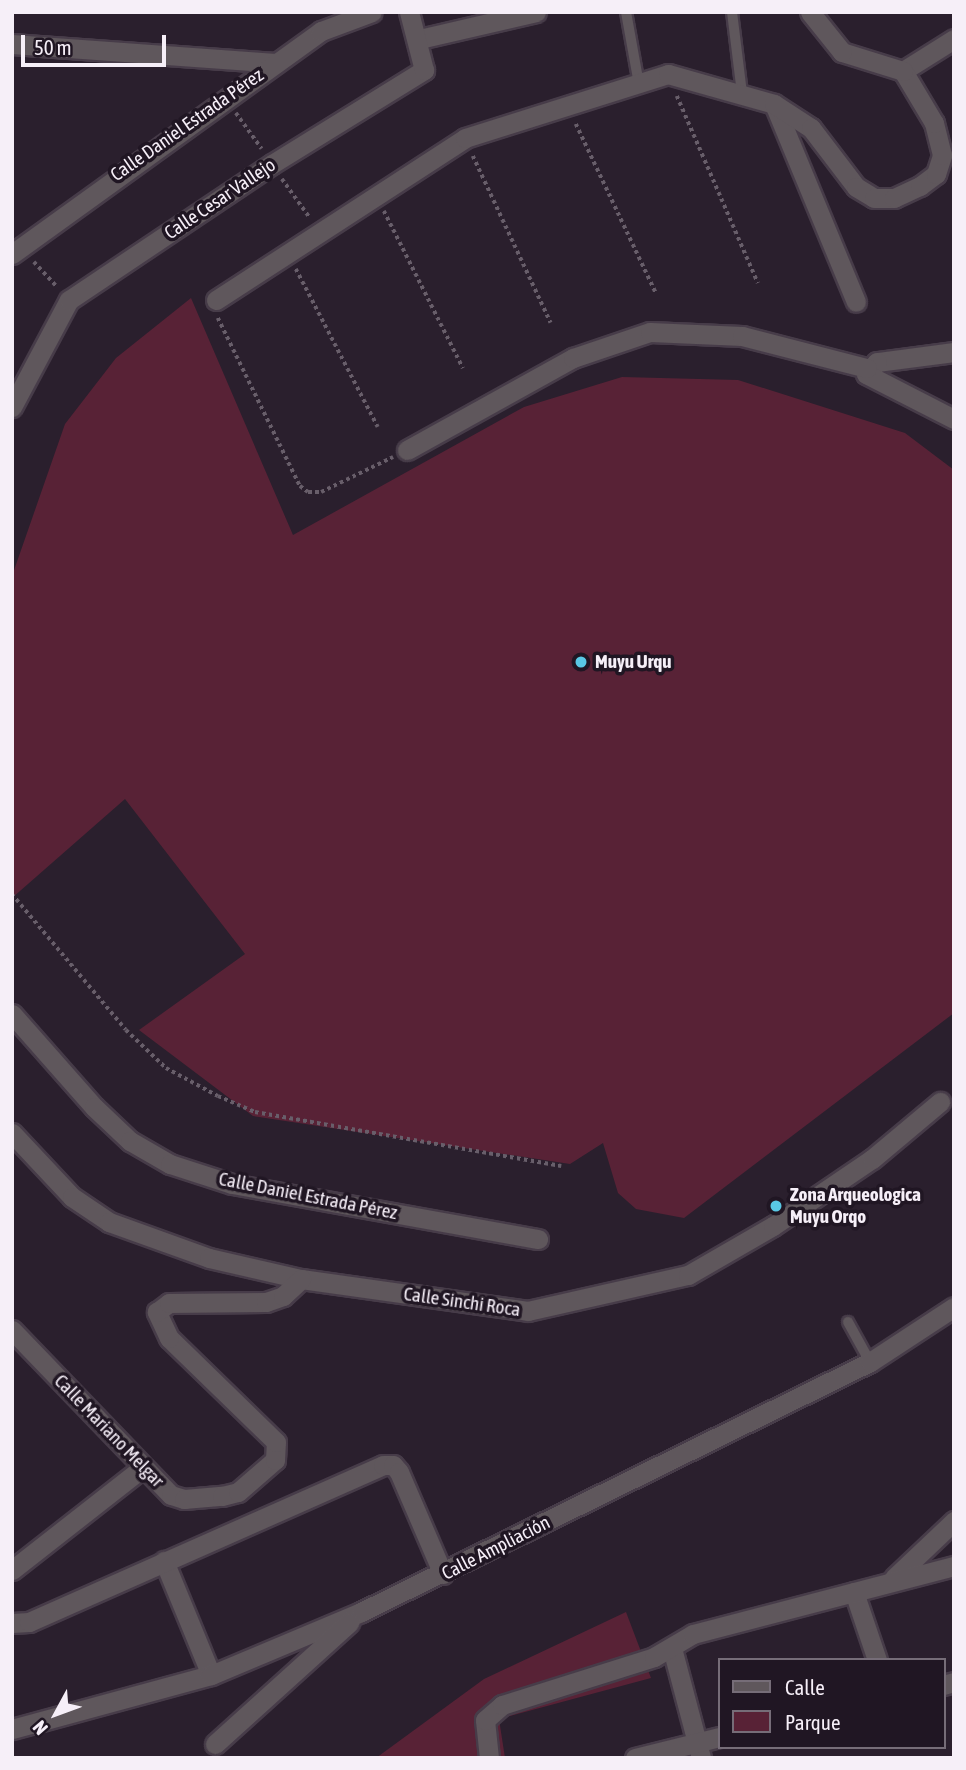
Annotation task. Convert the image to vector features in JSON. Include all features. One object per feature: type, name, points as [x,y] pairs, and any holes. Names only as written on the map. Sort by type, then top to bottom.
[{"type":"street","name":"Calle Daniel Estrada Pérez","points":[[14,248],[321,31],[372,12]]},
{"type":"street","name":"Calle Cesar Vallejo","points":[[12,407],[69,300],[272,164],[416,77],[425,62],[409,12]]},
{"type":"street","points":[[419,39],[536,12]]},
{"type":"street","points":[[216,300],[288,255],[375,194],[465,138],[668,74],[774,104],[811,128],[856,187],[874,198],[894,198],[936,174],[942,155],[934,122],[903,71],[842,52],[810,12]]},
{"type":"street","points":[[903,71],[954,39]]},
{"type":"street","points":[[12,44],[275,63]]},
{"type":"street","points":[[774,104],[856,302]]},
{"type":"street","points":[[407,450],[573,358],[650,332],[742,336],[867,368],[877,362],[954,352]]},
{"type":"street","points":[[867,368],[871,380],[954,419]]},
{"type":"street","name":"Calle Daniel Estrada Pérez","points":[[14,1020],[94,1107],[130,1140],[170,1164],[232,1184],[538,1239]]},
{"type":"street","name":"Calle Sinchi Roca","points":[[12,1133],[72,1197],[109,1222],[209,1258],[301,1279],[528,1311],[688,1275],[773,1226],[872,1159],[940,1102]]},
{"type":"street","name":"Calle Mariano Melgar","points":[[12,1330],[142,1468],[171,1494],[190,1500],[238,1492],[275,1460],[276,1442],[169,1338],[157,1312],[170,1303],[266,1302],[283,1296],[301,1279]]},
{"type":"street","name":"Calle Ampliación","points":[[12,1730],[211,1675],[360,1612],[443,1574],[661,1462],[870,1362],[954,1307]]},
{"type":"street","points":[[12,1623],[29,1622],[383,1465],[393,1465],[443,1574]]},
{"type":"street","points":[[12,1570],[142,1468]]},
{"type":"street","points":[[893,1580],[954,1521]]},
{"type":"street","points":[[164,1560],[211,1675]]},
{"type":"street","points":[[489,1758],[485,1720],[502,1704],[672,1648],[693,1634],[954,1566]]},
{"type":"street","points":[[854,1592],[876,1658]]},
{"type":"street","points":[[215,1744],[360,1612]]},
{"type":"street","points":[[672,1648],[699,1750]]},
{"type":"street","points":[[635,1758],[699,1750],[718,1738]]},
{"type":"lane","points":[[626,12],[639,83]]},
{"type":"lane","points":[[732,12],[742,94]]},
{"type":"lane","points":[[848,1322],[870,1362]]},
{"type":"path","points":[[668,74],[758,283]]},
{"type":"path","points":[[567,106],[656,293]]},
{"type":"path","points":[[465,138],[551,323]]},
{"type":"path","points":[[375,194],[463,368]]},
{"type":"path","points":[[14,248],[69,300]]},
{"type":"path","points":[[288,255],[378,427]]},
{"type":"path","points":[[216,300],[214,310],[300,486],[308,492],[321,492],[407,450]]},
{"type":"path","points":[[12,894],[126,1030],[166,1068],[218,1096],[255,1112],[561,1166]]},
{"type":"green space","points":[[191,298],[293,535],[524,407],[622,377],[738,380],[905,433],[954,470],[954,1013],[684,1218],[636,1209],[618,1193],[603,1143],[570,1164],[253,1116],[139,1030],[245,954],[125,799],[12,898],[12,576],[65,424],[116,358]]},
{"type":"green space","points":[[626,1612],[651,1678],[499,1719],[505,1758],[376,1758],[484,1679]]},
{"type":"place","name":"Muyu Urqu","points":[[581,662]]},
{"type":"place","name":"Zona Arqueologica Muyu Orqo","points":[[776,1206]]}]
